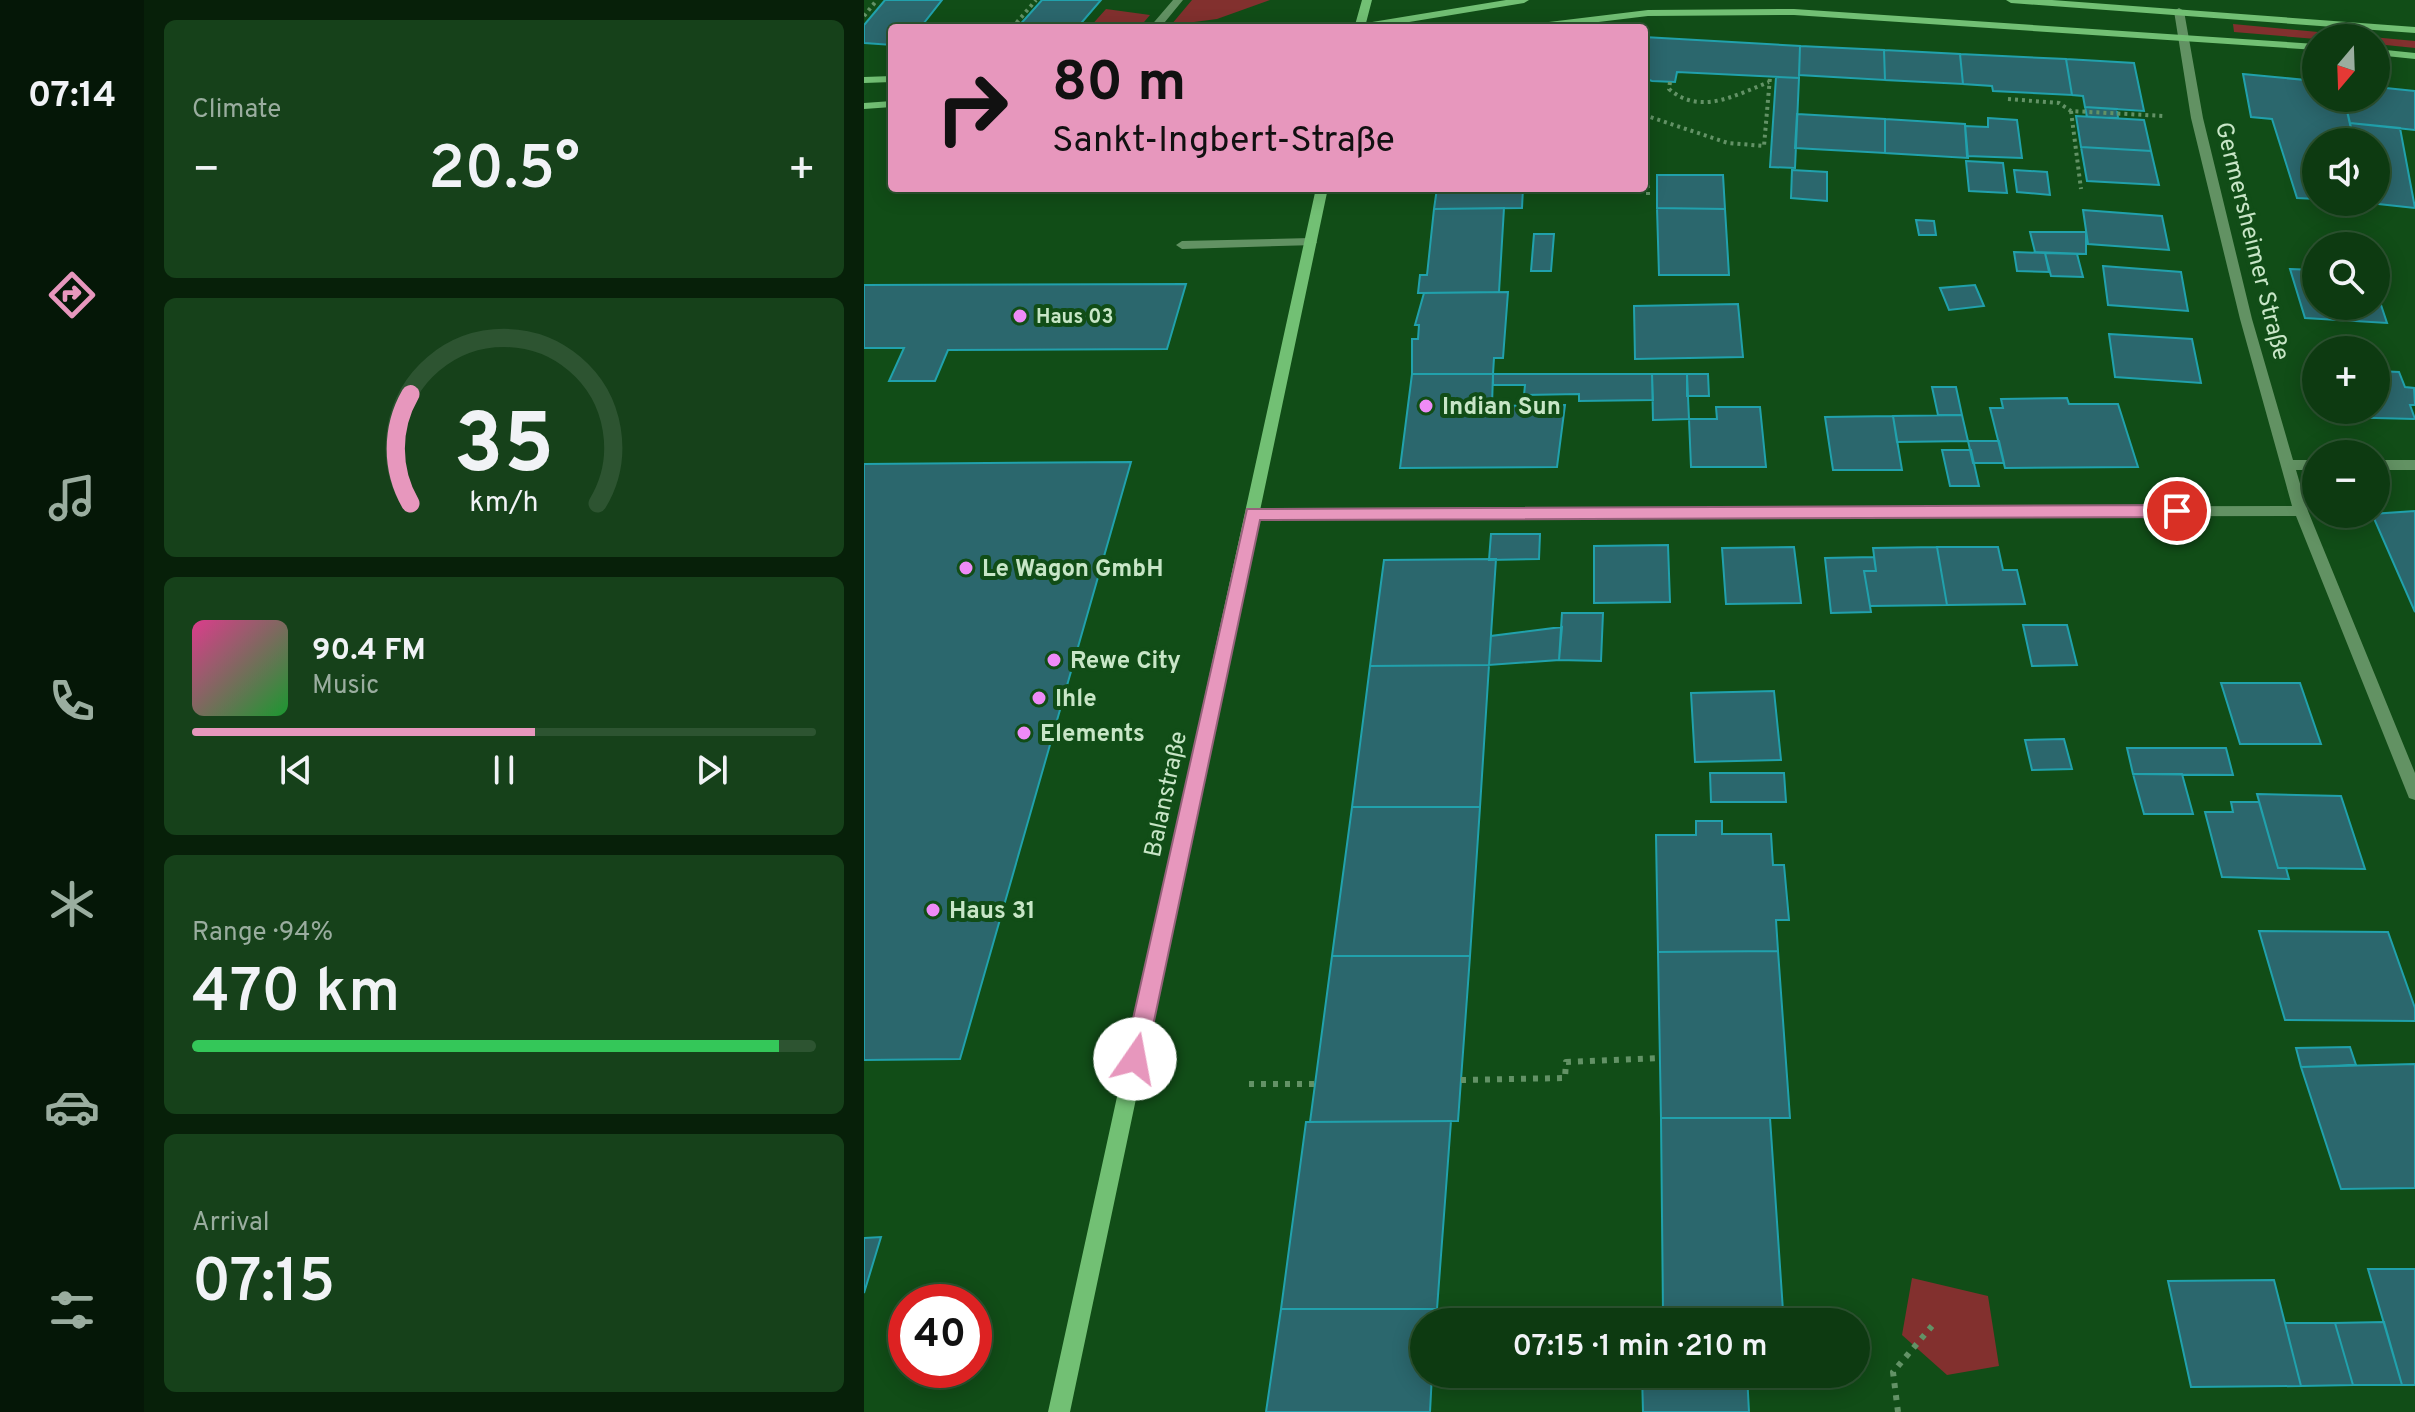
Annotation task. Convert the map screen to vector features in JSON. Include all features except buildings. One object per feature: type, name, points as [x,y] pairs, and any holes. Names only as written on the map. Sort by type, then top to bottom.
[{"type":"main road","points":[[1359,24],[1367,0]]},
{"type":"main road","points":[[1382,24],[1524,0]]},
{"type":"main road","points":[[2011,0],[2415,30]]},
{"type":"main road","points":[[1552,24],[1602,17],[1712,10],[1900,17],[2302,46]]},
{"type":"main road","points":[[2390,53],[2415,56]]},
{"type":"main road","points":[[864,80],[888,79]]},
{"type":"main road","points":[[864,106],[888,104]]},
{"type":"main road","name":"Balanstraße","points":[[1059,1412],[1321,192]]},
{"type":"street","points":[[1157,24],[1178,0]]},
{"type":"street","name":"Germersheimer Straße","points":[[2179,11],[2197,118],[2246,319],[2301,511],[2415,793]]},
{"type":"street","points":[[1182,245],[1311,242]]},
{"type":"street","points":[[2288,465],[2302,465]]},
{"type":"street","points":[[2390,465],[2415,465]]},
{"type":"street","points":[[1253,513],[2301,511]]},
{"type":"path","points":[[864,16],[877,0]]},
{"type":"path","points":[[1015,24],[1036,0]]},
{"type":"path","points":[[1648,116],[1728,143],[1764,146],[1769,80],[1721,102],[1695,102],[1675,96],[1669,89],[1670,82]]},
{"type":"path","points":[[2008,99],[2059,103],[2071,111],[2197,118]]},
{"type":"path","points":[[2071,111],[2081,189]]},
{"type":"path","points":[[1648,168],[1648,192]]},
{"type":"path","points":[[1461,1080],[1565,1078],[1566,1062],[1660,1058]]},
{"type":"path","points":[[1249,1084],[1315,1084]]},
{"type":"path","points":[[1898,1412],[1893,1372],[1932,1326]]},
{"type":"shaded area","points":[[1192,0],[1270,0],[1217,19],[1172,24]]},
{"type":"shaded area","points":[[1106,9],[1150,15],[1142,24],[1093,24]]},
{"type":"shaded area","points":[[2233,24],[2302,30],[2302,38],[2234,32]]},
{"type":"shaded area","points":[[2390,39],[2415,41],[2415,48],[2390,45]]},
{"type":"shaded area","points":[[1912,1278],[1988,1296],[1999,1366],[1947,1375],[1902,1335]]},
{"type":"place","name":"Haus 03","points":[[1020,316]]},
{"type":"place","name":"Indian Sun","points":[[1426,406]]},
{"type":"place","name":"Le Wagon GmbH","points":[[966,568]]},
{"type":"place","name":"Rewe City","points":[[1054,660]]},
{"type":"place","name":"Ihle","points":[[1039,698]]},
{"type":"place","name":"Elements","points":[[1024,733]]},
{"type":"place","name":"Haus 31","points":[[933,910]]},
{"type":"route","points":[[1135,1059],[1253,513],[2177,511]]}]
